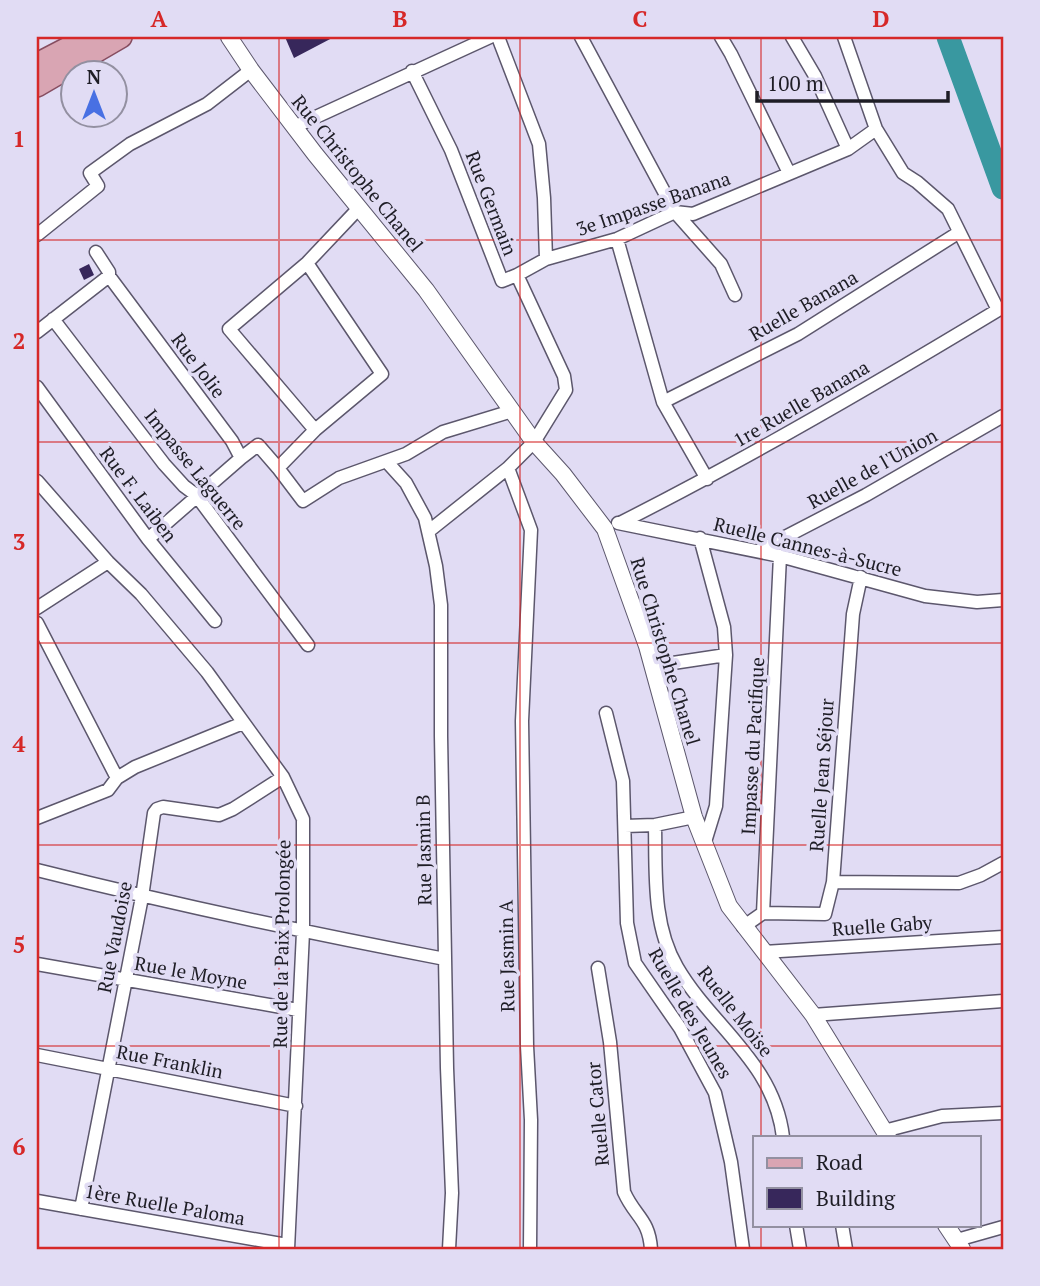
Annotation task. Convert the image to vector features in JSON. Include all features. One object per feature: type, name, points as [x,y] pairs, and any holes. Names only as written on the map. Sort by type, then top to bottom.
[{"type":"main road","points":[[37,64],[89,37]]},
{"type":"main road","points":[[37,86],[121,37]]},
{"type":"street","name":"Rue Christophe Chanel","points":[[229,37],[294,127],[426,290],[534,442],[612,526],[622,573],[653,666],[694,817],[729,906],[813,1015],[886,1134]]},
{"type":"street","points":[[294,127],[490,37]]},
{"type":"street","points":[[498,37],[539,144],[546,259]]},
{"type":"street","points":[[581,37],[675,212],[721,264],[735,295]]},
{"type":"street","points":[[720,37],[732,54],[789,173]]},
{"type":"street","points":[[792,37],[815,76],[848,149]]},
{"type":"street","points":[[844,37],[876,129],[903,173],[948,209],[958,233]]},
{"type":"street","points":[[37,235],[98,186],[90,173],[130,144],[207,104],[251,70]]},
{"type":"street","name":"Rue Germain","points":[[412,71],[451,150],[502,281],[517,275],[564,376],[566,390],[534,442]]},
{"type":"street","name":"3e Impasse Banana","points":[[517,275],[546,259],[617,239],[675,212],[693,214],[848,149],[876,129]]},
{"type":"street","points":[[315,430],[229,329],[307,262],[359,208]]},
{"type":"street","name":"1re Ruelle Banana","points":[[612,526],[707,479],[998,310],[958,233]]},
{"type":"street","name":"Ruelle Banana","points":[[663,402],[798,334],[958,233]]},
{"type":"street","points":[[617,239],[663,402],[707,479]]},
{"type":"street","name":"Rue Jolie","points":[[96,252],[109,276],[232,441],[241,458]]},
{"type":"street","points":[[278,468],[315,430],[382,374],[307,262]]},
{"type":"street","points":[[37,332],[109,276]]},
{"type":"street","name":"Impasse Laguerre","points":[[53,319],[164,464],[196,495],[308,645]]},
{"type":"street","name":"Rue F. Laiben","points":[[37,387],[148,539],[215,621]]},
{"type":"street","points":[[148,539],[196,495],[258,445],[303,501],[339,478],[406,454],[443,432],[512,411]]},
{"type":"street","name":"Ruelle de l'Union","points":[[758,551],[866,495],[1003,416]]},
{"type":"street","points":[[429,531],[508,468],[534,442]]},
{"type":"street","name":"Rue Jasmin B","points":[[387,462],[406,483],[425,518],[440,605],[445,959],[452,1193],[449,1249]]},
{"type":"street","name":"Rue Jasmin A","points":[[508,468],[531,530],[522,721],[531,1120],[530,1249]]},
{"type":"street","name":"Rue de la Paix Prolongée","points":[[37,481],[108,562],[141,594],[206,672],[283,777],[303,819],[303,932],[288,1247]]},
{"type":"street","name":"Ruelle Cannes-à-Sucre","points":[[612,526],[700,538],[947,600],[1003,600]]},
{"type":"street","points":[[700,538],[724,627],[726,655],[716,806],[704,846]]},
{"type":"street","name":"Impasse du Pacifique","points":[[763,913],[780,556]]},
{"type":"street","points":[[37,608],[108,562]]},
{"type":"street","name":"Ruelle Jean Séjour","points":[[763,913],[825,914],[833,882],[853,614],[861,577]]},
{"type":"street","points":[[37,623],[117,778]]},
{"type":"street","points":[[653,666],[726,655]]},
{"type":"street","name":"Ruelle des Jeunes","points":[[606,713],[623,781],[627,923],[635,963],[680,1028],[715,1093],[731,1162],[743,1249]]},
{"type":"street","points":[[37,818],[108,790],[117,778],[135,767],[243,723]]},
{"type":"street","name":"Rue Vaudoise","points":[[81,1209],[142,897],[154,813],[163,807],[219,815],[283,777]]},
{"type":"street","points":[[625,826],[655,825],[694,817]]},
{"type":"street","name":"Ruelle Moïse","points":[[655,825],[656,878],[661,922],[676,966],[701,1001],[760,1072],[774,1096],[783,1136]]},
{"type":"street","points":[[833,882],[959,883],[1003,863]]},
{"type":"street","points":[[37,870],[142,897],[445,959]]},
{"type":"street","points":[[743,927],[763,913]]},
{"type":"street","name":"Ruelle Gaby","points":[[764,952],[1003,937]]},
{"type":"street","name":"Rue le Moyne","points":[[37,964],[298,1010]]},
{"type":"street","name":"Ruelle Cator","points":[[598,968],[614,1077],[624,1192],[647,1225],[651,1249]]},
{"type":"street","points":[[813,1015],[1003,1001]]},
{"type":"street","name":"Rue Franklin","points":[[37,1055],[296,1106]]},
{"type":"street","points":[[886,1134],[942,1116],[1003,1113]]},
{"type":"street","name":"1ère Ruelle Paloma","points":[[37,1201],[288,1247]]},
{"type":"street","points":[[796,1226],[800,1249]]},
{"type":"street","points":[[842,1226],[846,1249]]},
{"type":"street","points":[[947,1226],[959,1245],[1003,1227]]},
{"type":"building","points":[[285,37],[334,37],[294,58]]},
{"type":"building","points":[[89,264],[94,275],[84,280],[79,269]]},
{"type":"waterway","points":[[948,37],[1003,188]]}]
